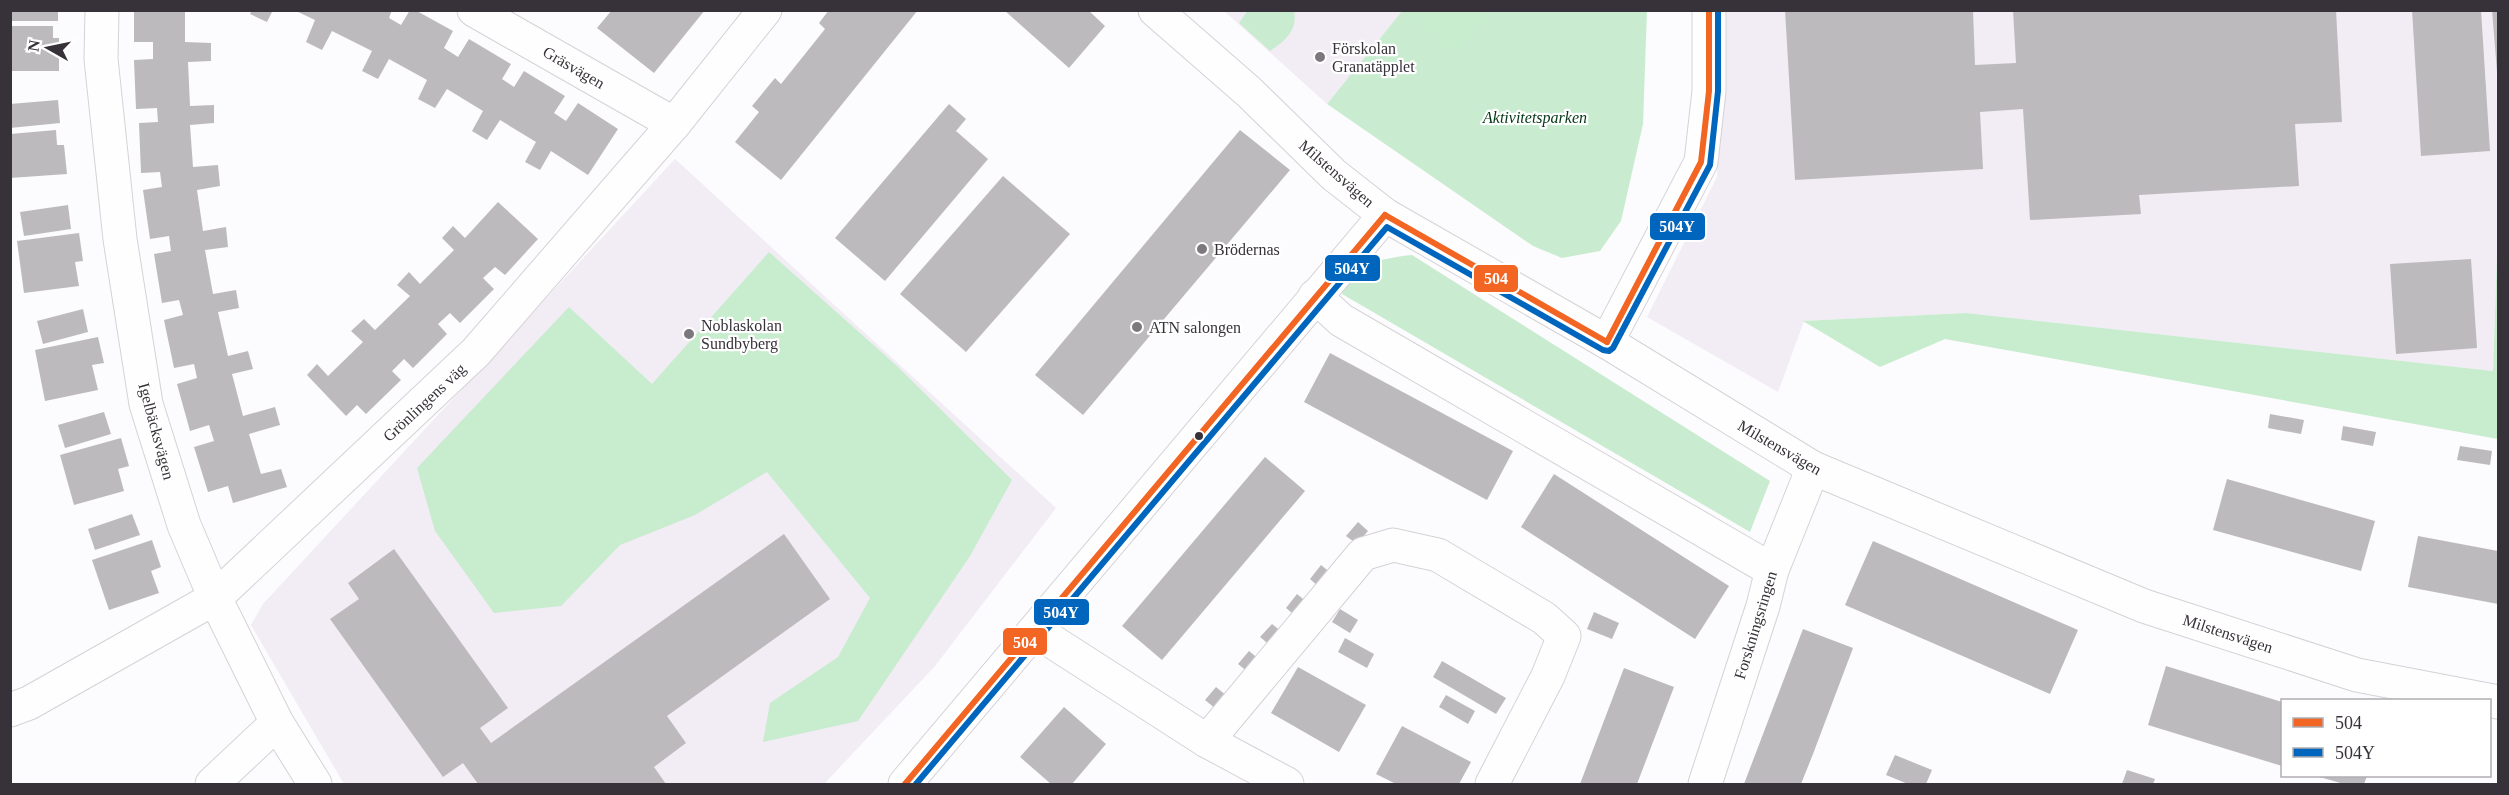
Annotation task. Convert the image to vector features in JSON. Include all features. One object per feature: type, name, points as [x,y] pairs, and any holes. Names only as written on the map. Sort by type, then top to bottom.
[{"type":"street","name":"Igelbäcksvägen","points":[[102,10],[101,59],[120,239],[146,404],[184,525],[215,598],[277,723],[315,784]]},
{"type":"street","name":"Gräsvägen","points":[[474,10],[674,124]]},
{"type":"street","name":"Grönlingens väg","points":[[10,710],[29,703],[215,598],[476,352],[674,124],[765,10]]},
{"type":"street","name":"Milstensvägen","points":[[1155,10],[1249,92],[1334,175],[1385,215],[1607,342],[1813,468],[2144,606],[2357,675],[2483,699]]},
{"type":"street","points":[[1607,342],[1701,162],[1709,91],[1709,10]]},
{"type":"street","points":[[905,784],[1385,215]]},
{"type":"street","points":[[1315,296],[1341,320],[1772,570]]},
{"type":"street","name":"Forskningsringen","points":[[1705,784],[1763,606],[1772,570],[1813,468]]},
{"type":"street","points":[[1207,741],[1363,554],[1393,545],[1438,555],[1544,618],[1564,636],[1548,676],[1492,784]]},
{"type":"street","points":[[1036,631],[1207,741],[1287,784]]},
{"type":"street","points":[[212,784],[277,723]]},
{"type":"shaded area","name":"Förskolan Granatäpplet","points":[[1224,11],[1402,11],[1327,104]]},
{"type":"shaded area","points":[[1721,11],[2498,11],[2498,228],[2493,371],[1966,313],[1804,321],[1778,392],[1647,317],[1717,177]]},
{"type":"shaded area","name":"Noblaskolan Sundbyberg","points":[[675,159],[1056,508],[935,666],[824,784],[344,784],[251,625],[263,604]]},
{"type":"green space","points":[[1248,10],[1294,11],[1294,24],[1285,39],[1270,51],[1239,23]]},
{"type":"green space","points":[[1416,10],[1489,11],[1457,54],[1412,15]]},
{"type":"green space","name":"Aktivitetsparken","points":[[1402,11],[1647,11],[1643,124],[1621,221],[1600,251],[1562,258],[1533,246],[1327,104]]},
{"type":"green space","points":[[2498,228],[2498,439],[1945,339],[1880,367],[1803,321],[1966,313],[2493,371]]},
{"type":"green space","points":[[769,252],[897,366],[1012,480],[970,556],[858,721],[763,742],[770,703],[838,657],[870,598],[767,472],[695,515],[620,545],[561,606],[494,613],[435,531],[417,468],[569,307],[652,384]]},
{"type":"green space","points":[[1412,255],[1770,481],[1750,532],[1342,294],[1354,276],[1370,264]]},
{"type":"building","points":[[10,10],[58,10],[58,21],[10,21]]},
{"type":"building","points":[[134,10],[185,10],[185,42],[211,43],[211,61],[188,62],[190,106],[214,105],[214,123],[190,125],[193,167],[218,165],[220,186],[197,190],[203,231],[226,227],[228,247],[205,250],[213,294],[236,290],[239,308],[218,312],[228,356],[248,351],[253,369],[232,374],[243,416],[275,407],[280,425],[249,434],[261,474],[281,469],[287,487],[233,503],[228,486],[208,492],[194,447],[214,441],[209,425],[190,431],[177,384],[197,378],[194,364],[174,368],[164,320],[183,315],[179,300],[162,303],[154,254],[171,251],[169,236],[150,239],[143,190],[162,187],[160,172],[141,173],[139,123],[158,122],[157,108],[136,109],[134,60],[153,59],[153,42],[134,42]]},
{"type":"building","points":[[252,10],[273,10],[267,22],[250,14]]},
{"type":"building","points":[[294,10],[392,10],[389,18],[401,25],[410,10],[415,10],[453,31],[444,48],[458,57],[469,39],[511,64],[502,79],[514,87],[524,71],[565,96],[554,113],[566,121],[578,103],[618,129],[588,175],[551,151],[540,170],[525,162],[536,142],[500,120],[487,140],[472,131],[483,111],[447,89],[435,108],[418,99],[427,80],[389,59],[378,79],[362,71],[372,51],[332,31],[322,50],[306,42],[315,20]]},
{"type":"building","points":[[612,10],[705,10],[654,73],[597,28]]},
{"type":"building","points":[[829,10],[918,10],[781,180],[735,142],[759,112],[752,106],[775,78],[781,84],[825,29],[819,23]]},
{"type":"building","points":[[1004,10],[1088,10],[1105,26],[1069,68]]},
{"type":"building","points":[[1785,10],[1973,10],[1975,65],[2016,63],[2013,10],[2336,10],[2342,122],[2295,124],[2299,186],[2139,195],[2141,214],[2030,220],[2023,109],[1980,112],[1983,169],[1795,180]]},
{"type":"building","points":[[2412,10],[2481,10],[2490,151],[2421,156]]},
{"type":"building","points":[[2492,10],[2498,10],[2498,72],[2497,72]]},
{"type":"building","points":[[10,26],[53,26],[53,38],[59,38],[59,71],[10,71]]},
{"type":"building","points":[[58,100],[60,123],[10,128],[10,104]]},
{"type":"building","points":[[949,104],[966,119],[956,131],[988,159],[885,281],[835,238]]},
{"type":"building","points":[[56,130],[57,145],[64,145],[67,174],[10,178],[10,134]]},
{"type":"building","points":[[1240,130],[1290,170],[1083,415],[1035,375]]},
{"type":"building","points":[[1003,176],[1070,234],[966,352],[900,294]]},
{"type":"building","points":[[498,202],[538,239],[505,275],[495,267],[483,278],[494,289],[460,323],[450,313],[438,324],[447,334],[413,368],[404,359],[392,371],[401,380],[366,414],[357,405],[346,416],[307,375],[317,364],[328,376],[363,342],[351,331],[364,319],[375,330],[410,296],[397,285],[409,272],[420,284],[454,250],[442,238],[453,226],[465,238]]},
{"type":"building","points":[[68,205],[71,229],[24,236],[20,212]]},
{"type":"building","points":[[79,233],[83,261],[75,262],[79,286],[24,293],[17,241]]},
{"type":"building","points":[[2471,259],[2477,348],[2396,354],[2390,264]]},
{"type":"building","points":[[83,309],[88,332],[43,344],[37,321]]},
{"type":"building","points":[[98,337],[104,363],[92,365],[98,390],[45,401],[35,350]]},
{"type":"building","points":[[1330,353],[1513,451],[1487,500],[1304,402]]},
{"type":"building","points":[[104,412],[111,434],[65,448],[58,425]]},
{"type":"building","points":[[2270,414],[2304,420],[2301,434],[2268,428]]},
{"type":"building","points":[[2343,426],[2376,432],[2373,446],[2341,440]]},
{"type":"building","points":[[121,438],[129,466],[118,469],[124,491],[74,505],[60,455]]},
{"type":"building","points":[[2460,446],[2492,451],[2490,465],[2457,460]]},
{"type":"building","points":[[1265,457],[1305,491],[1162,660],[1122,626]]},
{"type":"building","points":[[1554,474],[1729,586],[1695,639],[1521,527]]},
{"type":"building","points":[[2227,479],[2375,521],[2361,571],[2213,530]]},
{"type":"building","points":[[132,514],[140,535],[95,550],[88,529]]},
{"type":"building","points":[[1358,522],[1368,531],[1357,544],[1346,536]]},
{"type":"building","points":[[784,534],[830,599],[667,716],[686,743],[654,767],[666,784],[478,784],[463,763],[443,777],[330,619],[359,599],[348,583],[394,549],[508,708],[480,728],[491,743]]},
{"type":"building","points":[[2418,536],[2498,551],[2498,604],[2408,587]]},
{"type":"building","points":[[152,540],[161,567],[151,571],[159,593],[109,610],[92,560]]},
{"type":"building","points":[[1873,541],[2078,630],[2050,694],[1845,605]]},
{"type":"building","points":[[1321,565],[1332,574],[1320,588],[1310,579]]},
{"type":"building","points":[[1297,594],[1308,603],[1297,617],[1286,608]]},
{"type":"building","points":[[1340,609],[1358,620],[1350,633],[1332,622]]},
{"type":"building","points":[[1594,612],[1619,623],[1612,639],[1587,629]]},
{"type":"building","points":[[1272,624],[1282,632],[1271,646],[1260,637]]},
{"type":"building","points":[[1803,629],[1853,648],[1813,754],[1801,784],[1744,784]]},
{"type":"building","points":[[1345,638],[1374,654],[1367,668],[1338,652]]},
{"type":"building","points":[[1249,651],[1260,660],[1249,673],[1238,664]]},
{"type":"building","points":[[1442,661],[1506,698],[1496,714],[1433,677]]},
{"type":"building","points":[[2166,666],[2281,702],[2281,766],[2148,725]]},
{"type":"building","points":[[1298,667],[1366,705],[1339,752],[1271,713]]},
{"type":"building","points":[[1624,668],[1674,687],[1637,784],[1580,784]]},
{"type":"building","points":[[1216,687],[1227,696],[1216,709],[1205,700]]},
{"type":"building","points":[[1446,695],[1475,711],[1468,724],[1439,707]]},
{"type":"building","points":[[1064,707],[1106,744],[1072,784],[1051,784],[1020,757]]},
{"type":"building","points":[[1402,726],[1471,762],[1459,784],[1396,784],[1376,774]]},
{"type":"building","points":[[1895,755],[1932,770],[1926,784],[1908,784],[1886,775]]},
{"type":"building","points":[[2127,770],[2155,779],[2153,784],[2122,784]]},
{"type":"building","points":[[2320,777],[2367,777],[2364,784],[2344,784]]},
{"type":"transit line","name":"504","points":[[1607,342],[1701,162],[1709,91],[1709,10]]},
{"type":"transit line","name":"504Y","points":[[916,784],[1387,227],[1603,350],[1609,351],[1613,348],[1710,165],[1718,91],[1718,10]]},
{"type":"transit line","name":"504","points":[[1385,215],[1607,342]]},
{"type":"transit line","name":"504","points":[[905,784],[1385,215]]},
{"type":"place","name":"Förskolan Granatäpplet","points":[[1320,57]]},
{"type":"place","name":"Brödernas","points":[[1202,249]]},
{"type":"place","name":"ATN salongen","points":[[1137,327]]},
{"type":"place","name":"Noblaskolan Sundbyberg","points":[[689,334]]}]
